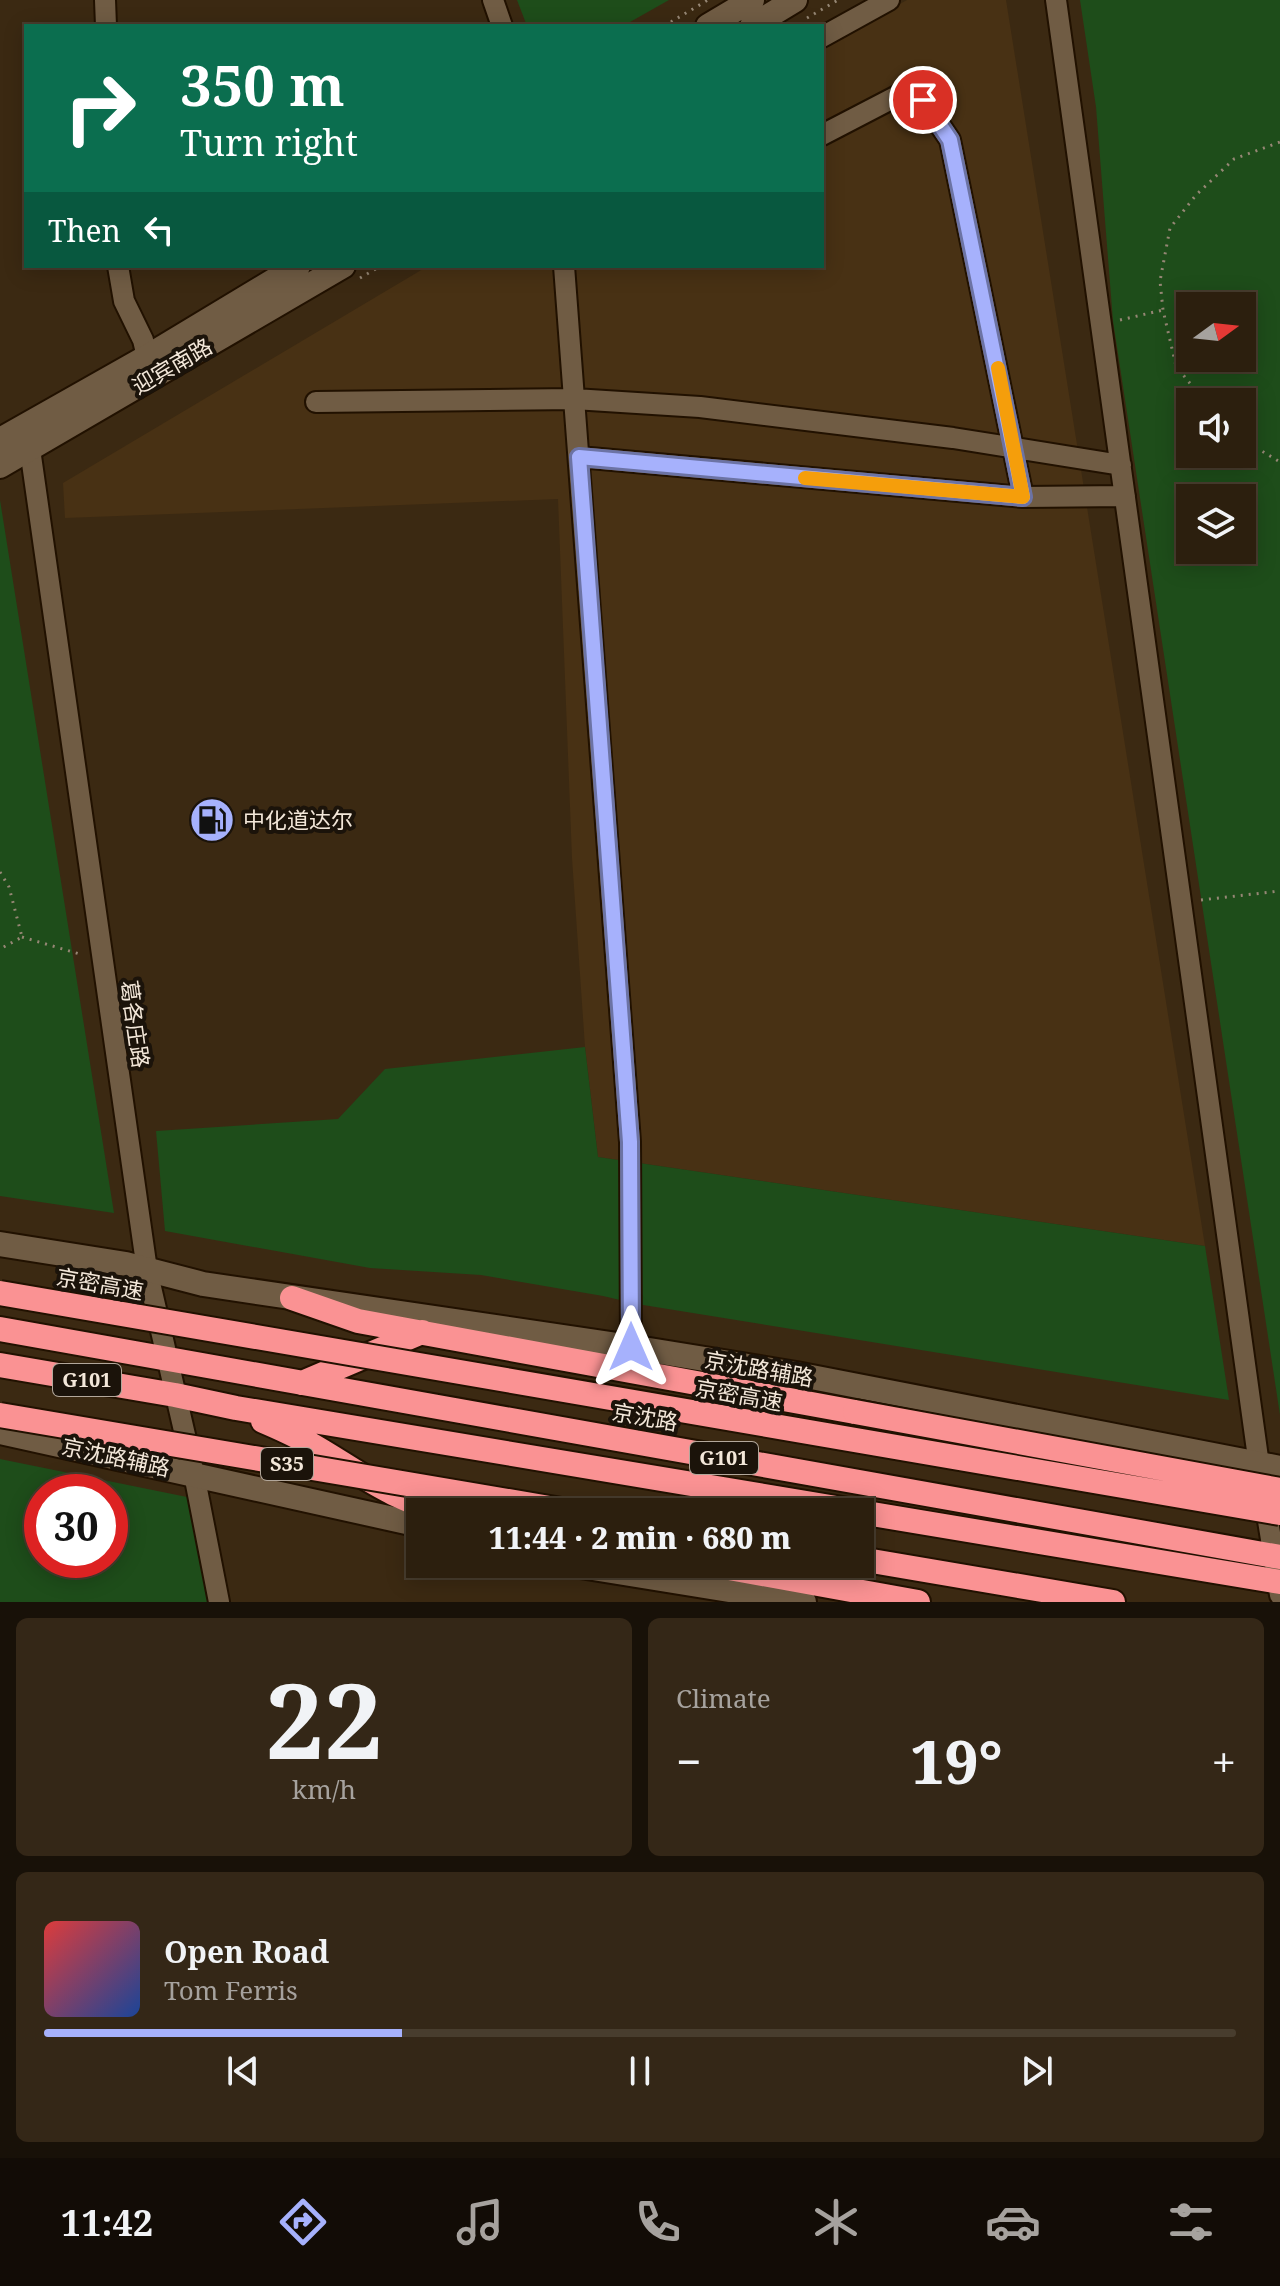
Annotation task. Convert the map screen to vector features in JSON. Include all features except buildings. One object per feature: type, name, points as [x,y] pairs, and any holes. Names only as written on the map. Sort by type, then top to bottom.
[{"type":"highway","name":"京密高速","points":[[0,1293],[1280,1513]]},
{"type":"highway","points":[[292,1298],[358,1321],[1280,1490]]},
{"type":"highway","name":"京沈路","points":[[0,1329],[1276,1556]]},
{"type":"highway","points":[[302,1383],[424,1331]]},
{"type":"highway","name":"G101","points":[[0,1365],[1279,1586]]},
{"type":"highway","points":[[236,1408],[303,1439],[387,1493],[406,1499]]},
{"type":"highway","name":"S35","points":[[0,1415],[490,1498]]},
{"type":"highway","points":[[874,1561],[1113,1602]]},
{"type":"highway","points":[[786,1578],[918,1602]]},
{"type":"street","points":[[105,0],[106,24]]},
{"type":"street","points":[[493,0],[501,24]]},
{"type":"street","points":[[711,24],[752,0]]},
{"type":"street","points":[[824,36],[889,0]]},
{"type":"street","points":[[1056,0],[1181,899],[1270,1467],[1279,1586]]},
{"type":"street","points":[[758,24],[800,10]]},
{"type":"street","points":[[824,134],[899,95],[923,100],[950,140],[1023,497]]},
{"type":"street","points":[[118,268],[124,301],[143,340],[147,357]]},
{"type":"street","name":"迎宾南路","points":[[0,440],[147,357],[295,268]]},
{"type":"street","name":"迎宾南路","points":[[0,466],[340,268]]},
{"type":"street","points":[[564,268],[630,1142],[631,1347]]},
{"type":"street","points":[[316,402],[574,399],[700,407],[1121,465]]},
{"type":"street","name":"葛各庄路","points":[[30,449],[147,1270],[194,1474],[219,1602]]},
{"type":"street","points":[[579,457],[1023,497],[1125,496]]},
{"type":"street","name":"京沈路辅路","points":[[0,1244],[126,1264],[203,1284],[796,1374],[1270,1467]]},
{"type":"street","name":"京沈路辅路","points":[[0,1432],[406,1522]]},
{"type":"street","points":[[655,1578],[804,1602]]},
{"type":"path","points":[[667,24],[708,0]]},
{"type":"path","points":[[800,10],[838,0]]},
{"type":"path","points":[[1194,388],[1176,366],[1163,310],[1160,281],[1170,228],[1196,195],[1234,159],[1280,142]]},
{"type":"path","points":[[1101,325],[1163,310]]},
{"type":"path","points":[[1256,447],[1280,462]]},
{"type":"path","points":[[0,872],[9,887],[22,937]]},
{"type":"path","points":[[1181,899],[1202,900],[1280,891]]},
{"type":"path","points":[[0,949],[22,937],[72,954],[101,958]]},
{"type":"shaded area","points":[[907,0],[1006,0],[1205,1246],[598,1157],[585,1047],[572,858],[558,499],[65,518],[63,483],[425,268],[824,268],[824,46]]},
{"type":"green space","points":[[517,0],[669,0],[627,24],[526,24]]},
{"type":"green space","points":[[1080,0],[1280,0],[1280,1415],[1113,321],[1096,107]]},
{"type":"green space","points":[[0,500],[114,1213],[0,1196]]},
{"type":"green space","points":[[585,1047],[598,1157],[1205,1246],[1229,1400],[637,1304],[481,1275],[370,1268],[165,1231],[156,1131],[338,1119],[385,1069]]},
{"type":"green space","points":[[0,1459],[74,1474],[24,1474],[24,1578],[128,1578],[128,1485],[187,1497],[208,1602],[0,1602]]},
{"type":"slow traffic","points":[[805,478],[1023,497],[998,368]]},
{"type":"place","name":"中化道达尔","points":[[212,820]]},
{"type":"route","points":[[631,1347],[630,1142],[579,457],[1023,497],[950,140],[923,100]]}]
